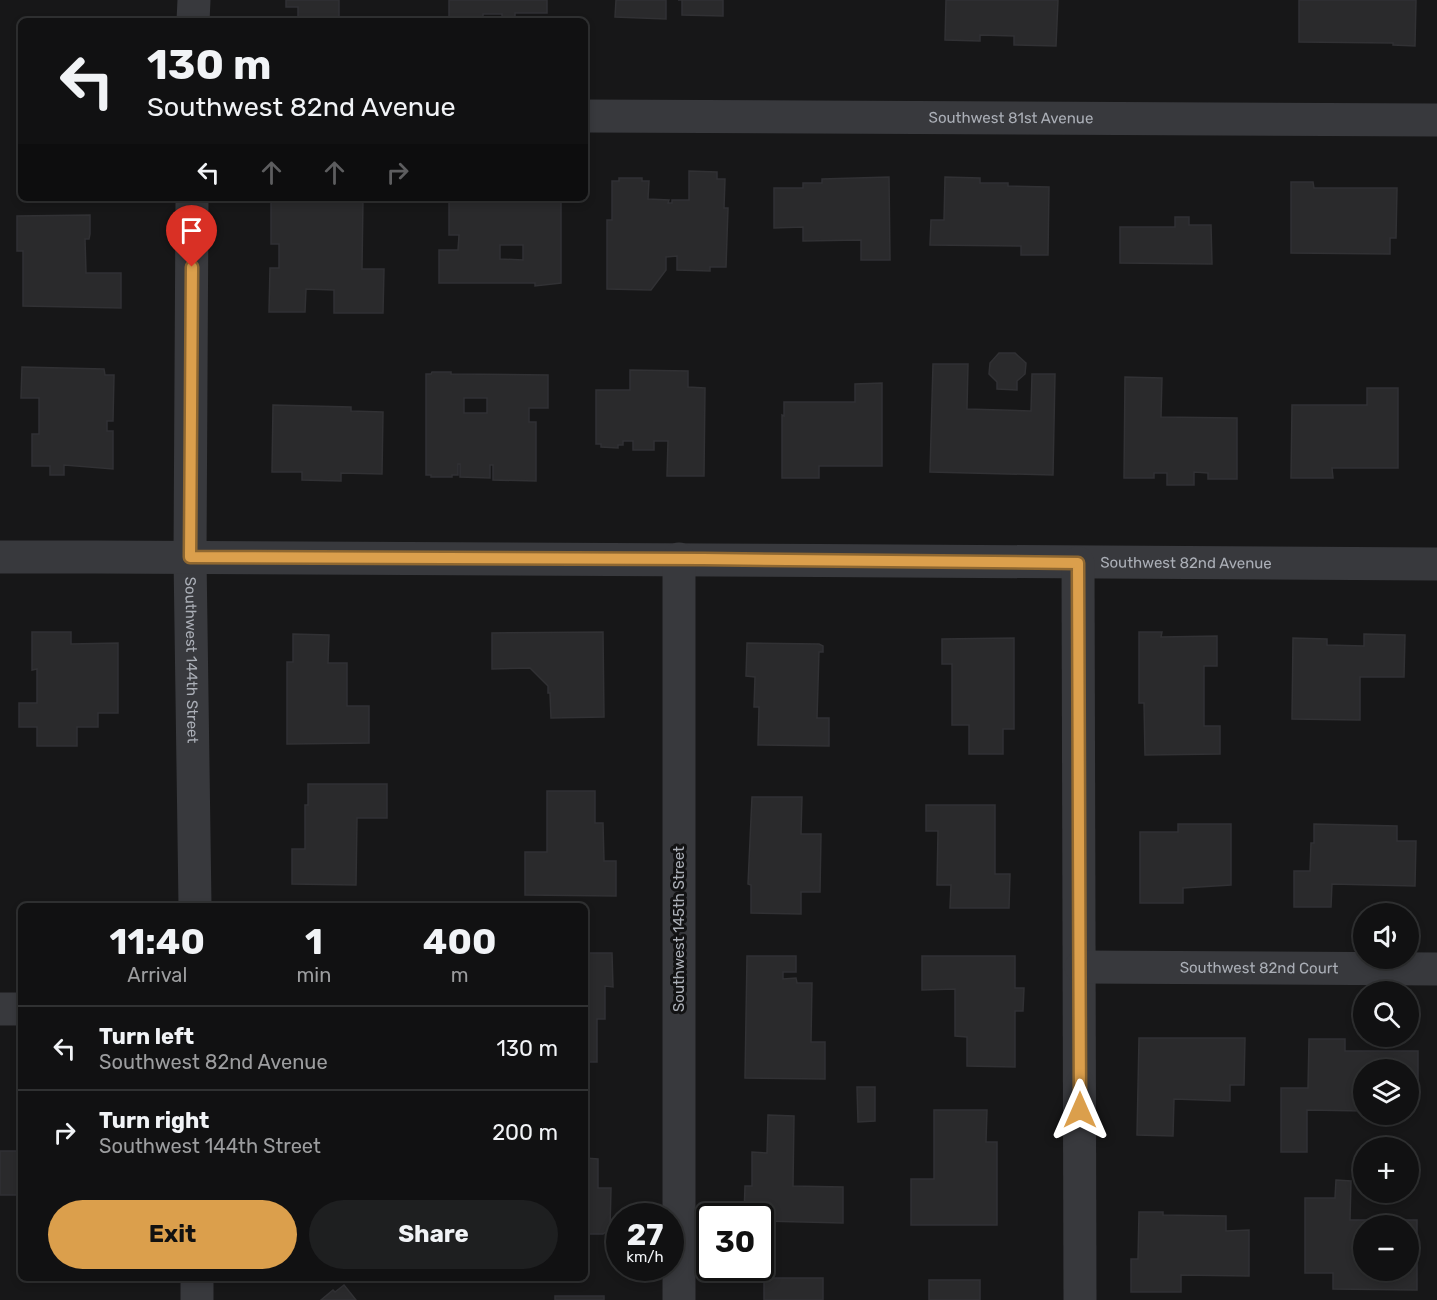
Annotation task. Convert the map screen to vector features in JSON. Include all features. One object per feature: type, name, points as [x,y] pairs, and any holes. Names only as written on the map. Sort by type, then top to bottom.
[{"type":"street","points":[[193,18],[194,0]]},
{"type":"street","name":"Southwest 81st Avenue","points":[[588,116],[1437,120]]},
{"type":"street","name":"Southwest 144th Street","points":[[192,201],[190,557],[195,903]]},
{"type":"street","name":"Southwest 82nd Avenue","points":[[0,557],[1437,564]]},
{"type":"street","name":"Southwest 145th Street","points":[[679,559],[679,1300]]},
{"type":"street","points":[[1078,563],[1081,967],[1080,1300]]},
{"type":"street","name":"Southwest 82nd Court","points":[[1081,967],[1437,969]]},
{"type":"street","points":[[0,1009],[18,1009]]},
{"type":"street","points":[[197,1281],[197,1300]]},
{"type":"building","points":[[286,0],[339,0],[339,18],[298,18],[298,7],[286,7]]},
{"type":"building","points":[[449,0],[547,0],[547,13],[515,13],[515,18],[502,18],[502,14],[483,14],[483,18],[449,18]]},
{"type":"building","points":[[616,0],[666,0],[666,19],[615,17]]},
{"type":"building","points":[[682,0],[723,0],[723,16],[682,15]]},
{"type":"building","points":[[946,0],[1058,0],[1056,46],[1014,45],[1014,36],[980,35],[980,41],[945,40]]},
{"type":"building","points":[[1299,0],[1416,0],[1415,46],[1393,45],[1393,43],[1299,42]]},
{"type":"building","points":[[689,171],[717,172],[717,179],[725,179],[724,208],[728,208],[726,267],[710,267],[710,271],[677,270],[677,256],[666,257],[666,270],[651,290],[607,289],[607,220],[612,220],[612,181],[619,181],[619,178],[642,178],[642,181],[649,181],[648,199],[669,200],[668,203],[672,203],[672,200],[689,200]]},
{"type":"building","points":[[889,177],[890,260],[861,260],[861,240],[803,241],[803,227],[774,228],[774,188],[803,188],[803,183],[822,183],[822,179]]},
{"type":"building","points":[[945,177],[980,178],[980,183],[1008,183],[1008,186],[1049,187],[1048,255],[1021,255],[1021,246],[930,245],[931,220],[944,220]]},
{"type":"building","points":[[1291,182],[1313,182],[1314,188],[1397,188],[1396,238],[1390,238],[1390,254],[1291,253]]},
{"type":"building","points":[[271,201],[363,201],[362,269],[384,269],[383,313],[334,313],[334,290],[306,289],[305,312],[269,312],[270,268],[279,268],[279,244],[271,244]]},
{"type":"building","points":[[449,201],[561,201],[561,283],[535,286],[535,283],[439,283],[439,250],[458,250],[459,235],[449,235]],"holes":[[[500,245],[523,245],[523,260],[500,259]]]},
{"type":"building","points":[[90,215],[89,239],[85,239],[86,273],[121,273],[121,308],[23,306],[23,251],[17,251],[17,216]]},
{"type":"building","points":[[1175,217],[1189,217],[1189,225],[1211,225],[1212,264],[1120,263],[1120,227],[1175,227]]},
{"type":"building","points":[[999,353],[1015,353],[1026,363],[1025,374],[1017,381],[1017,390],[997,389],[997,382],[989,374],[990,363]]},
{"type":"building","points":[[933,364],[968,364],[967,409],[1031,411],[1032,374],[1055,374],[1053,475],[930,472]]},
{"type":"building","points":[[22,367],[104,369],[105,375],[114,375],[113,421],[107,421],[107,431],[113,431],[113,469],[64,465],[64,475],[50,475],[50,466],[32,466],[32,434],[39,434],[39,398],[21,398]]},
{"type":"building","points":[[630,370],[688,371],[688,387],[705,388],[704,476],[667,476],[668,441],[654,441],[654,450],[633,450],[633,441],[623,441],[623,445],[618,445],[618,448],[601,447],[601,444],[596,444],[596,390],[630,390]]},
{"type":"building","points":[[432,372],[451,372],[451,374],[548,375],[548,408],[529,408],[529,422],[536,422],[536,481],[493,480],[493,465],[490,465],[490,478],[460,477],[460,464],[458,464],[458,475],[452,475],[452,477],[426,475],[426,374]],"holes":[[[464,398],[487,398],[487,413],[464,413]]]},
{"type":"building","points":[[1125,377],[1162,378],[1161,417],[1237,418],[1237,479],[1208,479],[1208,473],[1194,472],[1194,485],[1167,485],[1167,473],[1154,473],[1154,478],[1124,478]]},
{"type":"building","points":[[882,383],[882,466],[819,466],[819,478],[782,478],[784,402],[855,402],[855,384]]},
{"type":"building","points":[[1367,388],[1398,388],[1398,468],[1332,468],[1333,478],[1291,478],[1292,405],[1367,405]]},
{"type":"building","points":[[273,405],[351,407],[351,411],[383,412],[382,474],[341,473],[341,481],[302,480],[302,472],[272,472]]},
{"type":"building","points":[[32,632],[71,632],[71,644],[118,643],[118,713],[98,713],[98,727],[77,727],[77,746],[37,746],[37,727],[19,727],[19,703],[37,703],[37,669],[32,670]]},
{"type":"building","points":[[603,632],[604,717],[551,718],[548,686],[530,668],[492,669],[492,633]]},
{"type":"building","points":[[1139,632],[1162,632],[1161,637],[1217,636],[1217,666],[1204,666],[1204,726],[1220,726],[1220,754],[1145,755],[1144,703],[1139,703]]},
{"type":"building","points":[[293,634],[329,635],[328,663],[347,663],[347,706],[369,706],[369,743],[287,744],[287,662],[293,662]]},
{"type":"building","points":[[1364,634],[1405,635],[1404,677],[1360,677],[1360,720],[1292,719],[1293,638],[1327,639],[1327,645],[1364,646]]},
{"type":"building","points":[[1014,638],[1014,729],[1003,729],[1003,754],[969,754],[969,725],[952,725],[952,664],[942,664],[942,639]]},
{"type":"building","points":[[747,643],[819,644],[823,646],[823,652],[819,652],[817,718],[829,718],[829,746],[758,745],[759,707],[754,707],[755,677],[746,676]]},
{"type":"building","points":[[308,784],[387,784],[387,818],[357,818],[356,885],[292,884],[292,849],[305,849],[305,805],[308,805]]},
{"type":"building","points":[[547,791],[595,791],[595,823],[603,823],[604,861],[616,861],[616,896],[525,895],[525,852],[547,852]]},
{"type":"building","points":[[752,797],[802,797],[801,834],[821,834],[820,892],[801,892],[801,914],[751,913],[751,885],[748,884]]},
{"type":"building","points":[[926,805],[995,805],[995,874],[1010,874],[1009,908],[950,908],[951,885],[937,885],[938,831],[926,831]]},
{"type":"building","points":[[1178,824],[1231,824],[1231,885],[1183,888],[1183,903],[1140,903],[1140,832],[1178,832]]},
{"type":"building","points":[[1314,824],[1397,826],[1397,841],[1416,841],[1415,886],[1332,884],[1331,907],[1294,907],[1294,871],[1310,871]]},
{"type":"building","points":[[588,953],[612,953],[613,987],[605,986],[605,1019],[597,1019],[597,1062],[588,1062]]},
{"type":"building","points":[[747,956],[796,956],[796,972],[783,972],[783,979],[796,978],[797,983],[812,983],[811,1042],[825,1042],[825,1079],[745,1078]]},
{"type":"building","points":[[922,956],[1015,956],[1015,988],[1024,988],[1023,1011],[1015,1011],[1015,1067],[967,1066],[967,1037],[955,1036],[955,989],[922,990]]},
{"type":"building","points":[[1139,1038],[1245,1038],[1244,1085],[1230,1085],[1230,1101],[1174,1099],[1173,1136],[1137,1135]]},
{"type":"building","points":[[1309,1039],[1345,1039],[1345,1051],[1418,1051],[1418,1059],[1353,1059],[1353,1111],[1307,1110],[1307,1152],[1281,1152],[1281,1088],[1308,1088]]},
{"type":"building","points":[[857,1087],[875,1087],[875,1121],[858,1122]]},
{"type":"building","points":[[934,1110],[987,1110],[986,1142],[997,1142],[997,1225],[911,1225],[911,1179],[934,1179]]},
{"type":"building","points":[[768,1115],[794,1116],[793,1186],[843,1187],[843,1223],[774,1221],[774,1203],[744,1203],[745,1186],[752,1186],[752,1152],[767,1153]]},
{"type":"building","points":[[0,1151],[18,1151],[18,1195],[0,1195]]},
{"type":"building","points":[[588,1158],[598,1159],[598,1188],[611,1188],[611,1203],[606,1203],[606,1232],[588,1234]]},
{"type":"building","points":[[1336,1180],[1351,1181],[1353,1281],[1417,1281],[1417,1290],[1333,1289],[1333,1273],[1305,1273],[1305,1198],[1335,1198]]},
{"type":"building","points":[[1139,1212],[1163,1212],[1163,1215],[1226,1216],[1226,1231],[1249,1230],[1249,1276],[1181,1275],[1181,1292],[1131,1292],[1131,1259],[1138,1259]]},
{"type":"building","points":[[774,1278],[823,1278],[823,1300],[764,1300],[764,1281],[774,1281]]},
{"type":"building","points":[[929,1280],[980,1280],[980,1300],[929,1300]]},
{"type":"building","points":[[344,1285],[356,1300],[321,1300],[333,1290],[335,1292]]},
{"type":"building","points":[[555,1296],[604,1296],[604,1300],[555,1300]]},
{"type":"route","points":[[192,267],[190,557],[1078,563],[1080,1110]]}]
